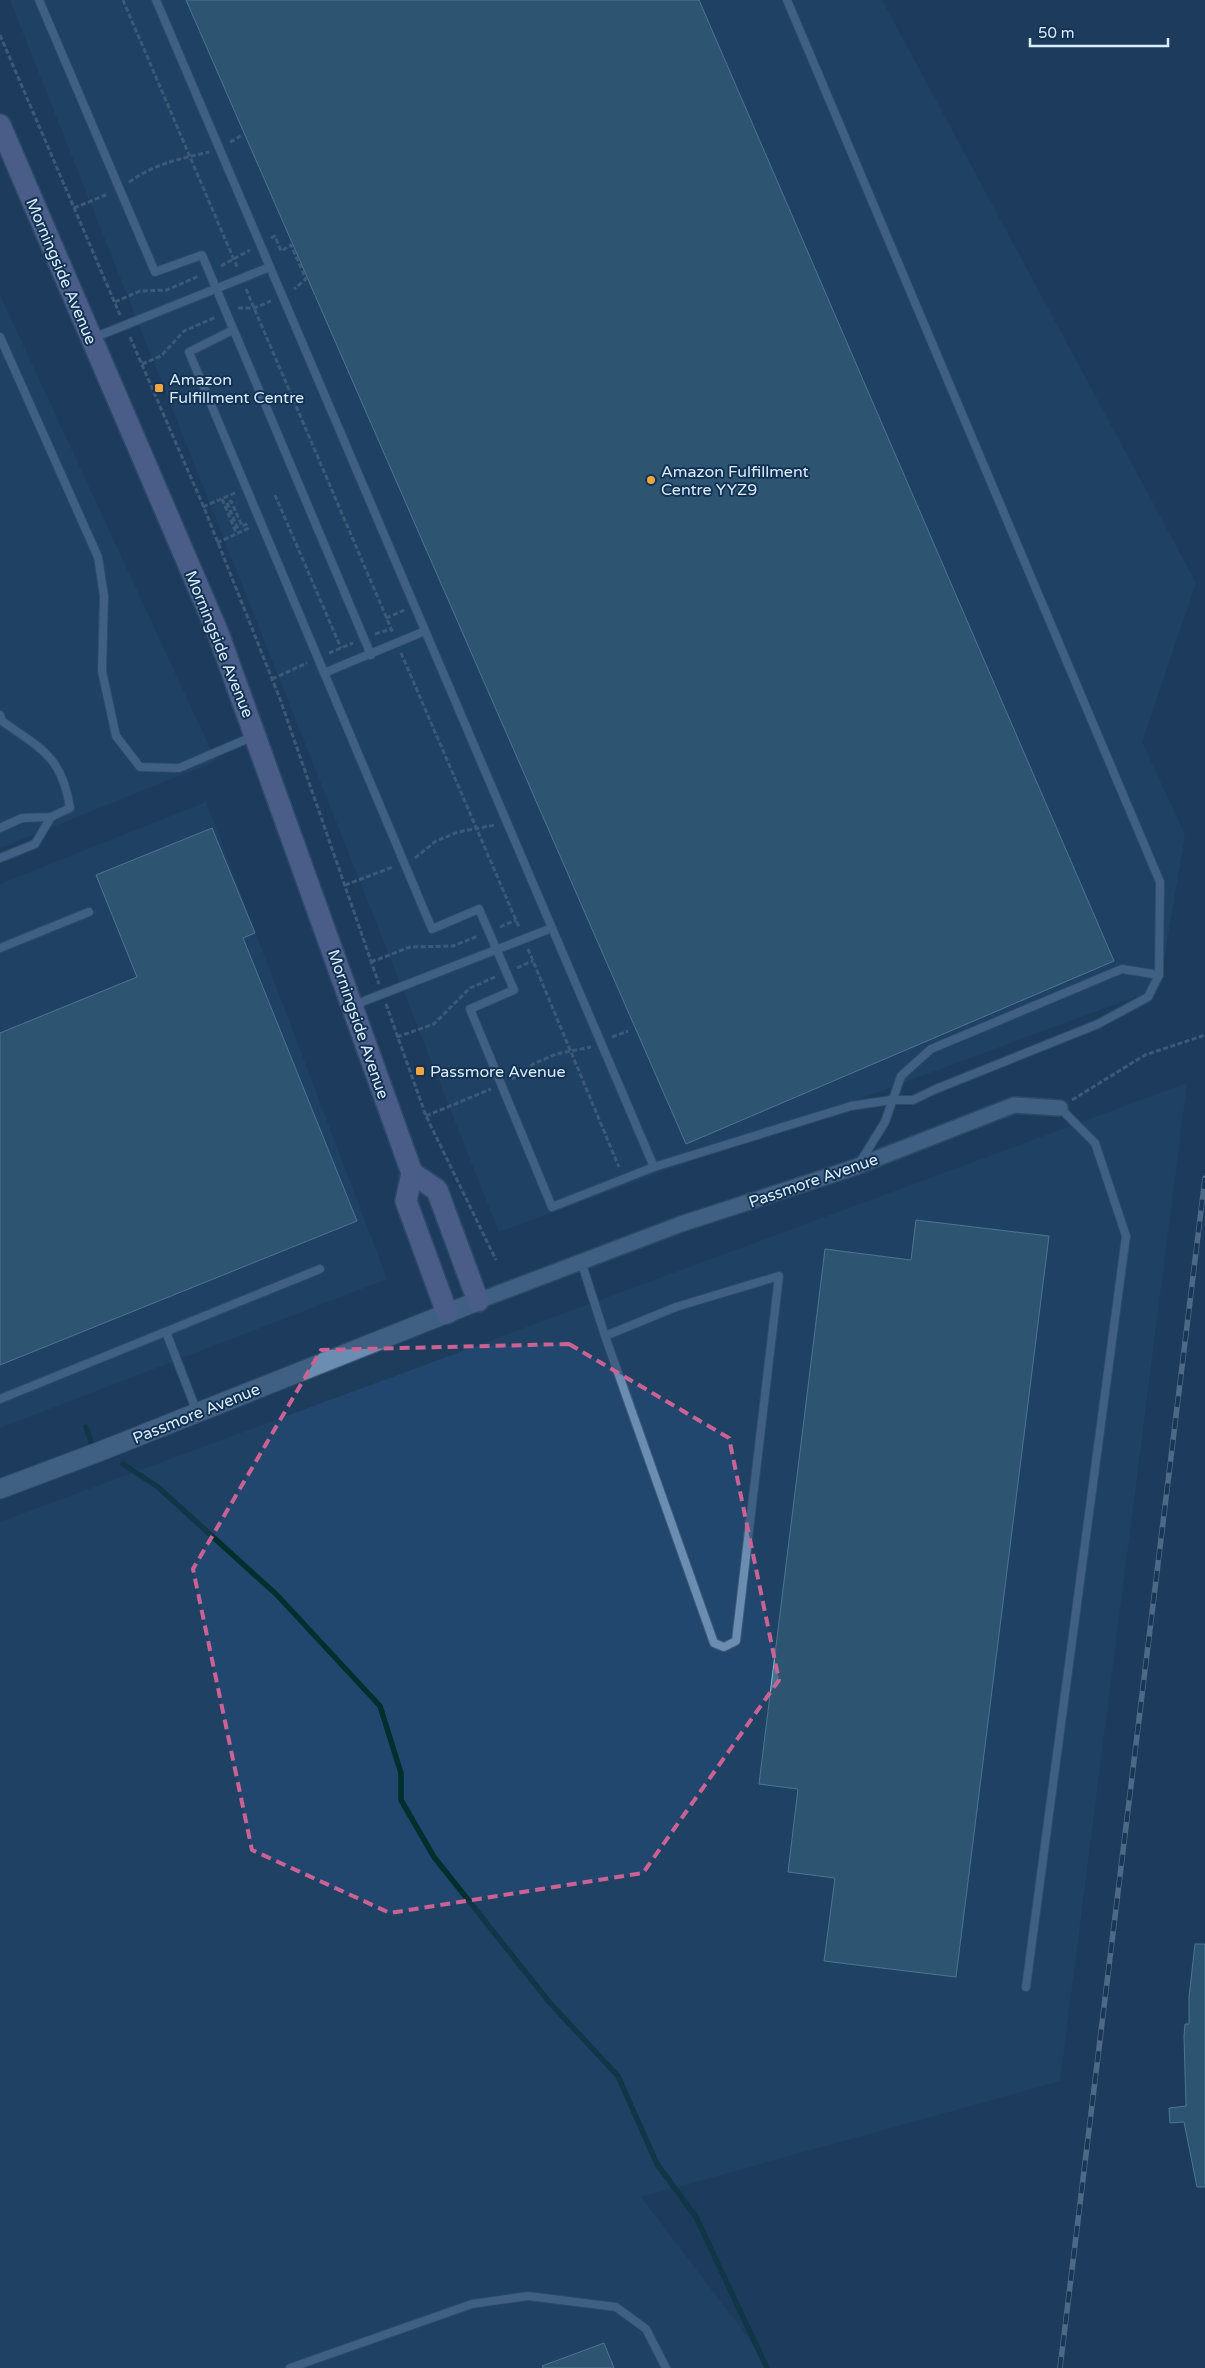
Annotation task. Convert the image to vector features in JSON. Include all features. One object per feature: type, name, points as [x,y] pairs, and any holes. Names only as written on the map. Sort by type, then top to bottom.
[{"type":"main road","name":"Morningside Avenue","points":[[0,125],[218,633],[412,1173]]},
{"type":"main road","points":[[447,1313],[406,1201],[412,1173],[437,1190],[478,1301]]},
{"type":"street","name":"Passmore Avenue","points":[[0,1489],[447,1313],[681,1224],[858,1166],[1014,1105],[1060,1108]]},
{"type":"lane","points":[[39,0],[155,272],[202,255],[371,655]]},
{"type":"lane","points":[[156,0],[654,1167]]},
{"type":"lane","points":[[233,330],[188,352],[432,929],[479,909],[514,990],[470,1009],[552,1207],[654,1167],[851,1106],[891,1100],[914,1100],[936,1089],[1098,1024],[1148,997],[1159,975],[1160,882],[787,0]]},
{"type":"lane","points":[[91,339],[124,324],[270,267]]},
{"type":"lane","points":[[0,337],[98,557],[104,596],[102,671],[116,736],[140,767],[179,768],[256,735]]},
{"type":"lane","points":[[324,673],[425,631]]},
{"type":"lane","points":[[0,828],[22,818],[51,816],[70,808],[67,787],[53,758],[1,719]]},
{"type":"lane","points":[[0,858],[35,844],[51,816]]},
{"type":"lane","points":[[0,948],[89,912]]},
{"type":"lane","points":[[352,1006],[552,928]]},
{"type":"lane","points":[[858,1166],[885,1122],[900,1076],[931,1049],[1122,969],[1159,975]]},
{"type":"lane","points":[[1026,1987],[1126,1236],[1095,1144],[1060,1108]]},
{"type":"lane","points":[[581,1262],[605,1336],[714,1643],[724,1648],[736,1641],[779,1276],[676,1307],[605,1336]]},
{"type":"lane","points":[[0,1399],[320,1269]]},
{"type":"lane","points":[[166,1332],[197,1413]]},
{"type":"lane","points":[[290,2368],[472,2304],[528,2296],[616,2307],[646,2329],[666,2368]]},
{"type":"path","points":[[123,0],[516,920],[624,1179]]},
{"type":"path","points":[[0,35],[218,542],[280,699],[426,1116],[496,1260]]},
{"type":"path","points":[[74,208],[119,189],[150,168],[219,147],[241,136]]},
{"type":"path","points":[[115,302],[140,291],[167,290],[234,260],[275,236],[282,251],[291,244],[306,279],[294,288],[295,291],[282,297]]},
{"type":"path","points":[[203,507],[230,496]]},
{"type":"path","points":[[275,496],[341,648]]},
{"type":"path","points":[[222,499],[235,530],[238,529],[227,503],[231,501],[242,526],[259,519]]},
{"type":"path","points":[[218,542],[245,530]]},
{"type":"path","points":[[386,618],[414,606]]},
{"type":"path","points":[[345,885],[414,859],[436,841],[476,828],[507,822]]},
{"type":"path","points":[[371,962],[410,947],[453,946],[516,920]]},
{"type":"path","points":[[426,1116],[501,1085],[533,1064],[570,1050],[586,1048],[628,1031]]},
{"type":"path","points":[[1060,1108],[1145,1056],[1205,1035]]},
{"type":"highlighted area","points":[[569,1344],[729,1438],[779,1680],[643,1873],[390,1913],[252,1850],[193,1569],[321,1350]]},
{"type":"shaded area","points":[[10,0],[882,0],[1196,583],[1142,742],[1185,835],[1159,988],[499,1232]]},
{"type":"shaded area","points":[[0,295],[216,761],[0,848]]},
{"type":"shaded area","points":[[206,802],[387,1279],[0,1428],[0,884]]},
{"type":"shaded area","points":[[1187,1083],[1060,2081],[641,2197],[771,2368],[0,2368],[0,1522]]},
{"type":"building","name":"Amazon Fulfillment Centre YYZ9","points":[[186,0],[699,0],[1114,961],[686,1144]]},
{"type":"building","points":[[212,828],[255,933],[243,938],[357,1221],[0,1365],[0,1033],[137,977],[96,875]]},
{"type":"building","points":[[916,1220],[1049,1236],[956,1977],[824,1961],[835,1878],[788,1872],[798,1789],[759,1784],[825,1249],[911,1260]]},
{"type":"building","points":[[1195,1944],[1205,1944],[1205,2187],[1197,2187],[1184,2122],[1170,2123],[1169,2108],[1186,2106],[1184,2036],[1185,2024],[1189,2024],[1189,1997]]},
{"type":"building","points":[[604,2343],[614,2368],[543,2368],[542,2366]]},
{"type":"waterway","points":[[86,1427],[92,1445]]},
{"type":"waterway","points":[[123,1464],[158,1487],[277,1595],[380,1706],[401,1773],[401,1800],[434,1857],[550,2003],[618,2076],[657,2164],[696,2217],[767,2368]]},
{"type":"railway","points":[[1060,2368],[1205,1178]]},
{"type":"place","name":"Amazon Fulfillment Centre","points":[[159,388]]},
{"type":"place","name":"Amazon Fulfillment Centre YYZ9","points":[[651,480]]},
{"type":"place","name":"Passmore Avenue","points":[[420,1071]]}]
